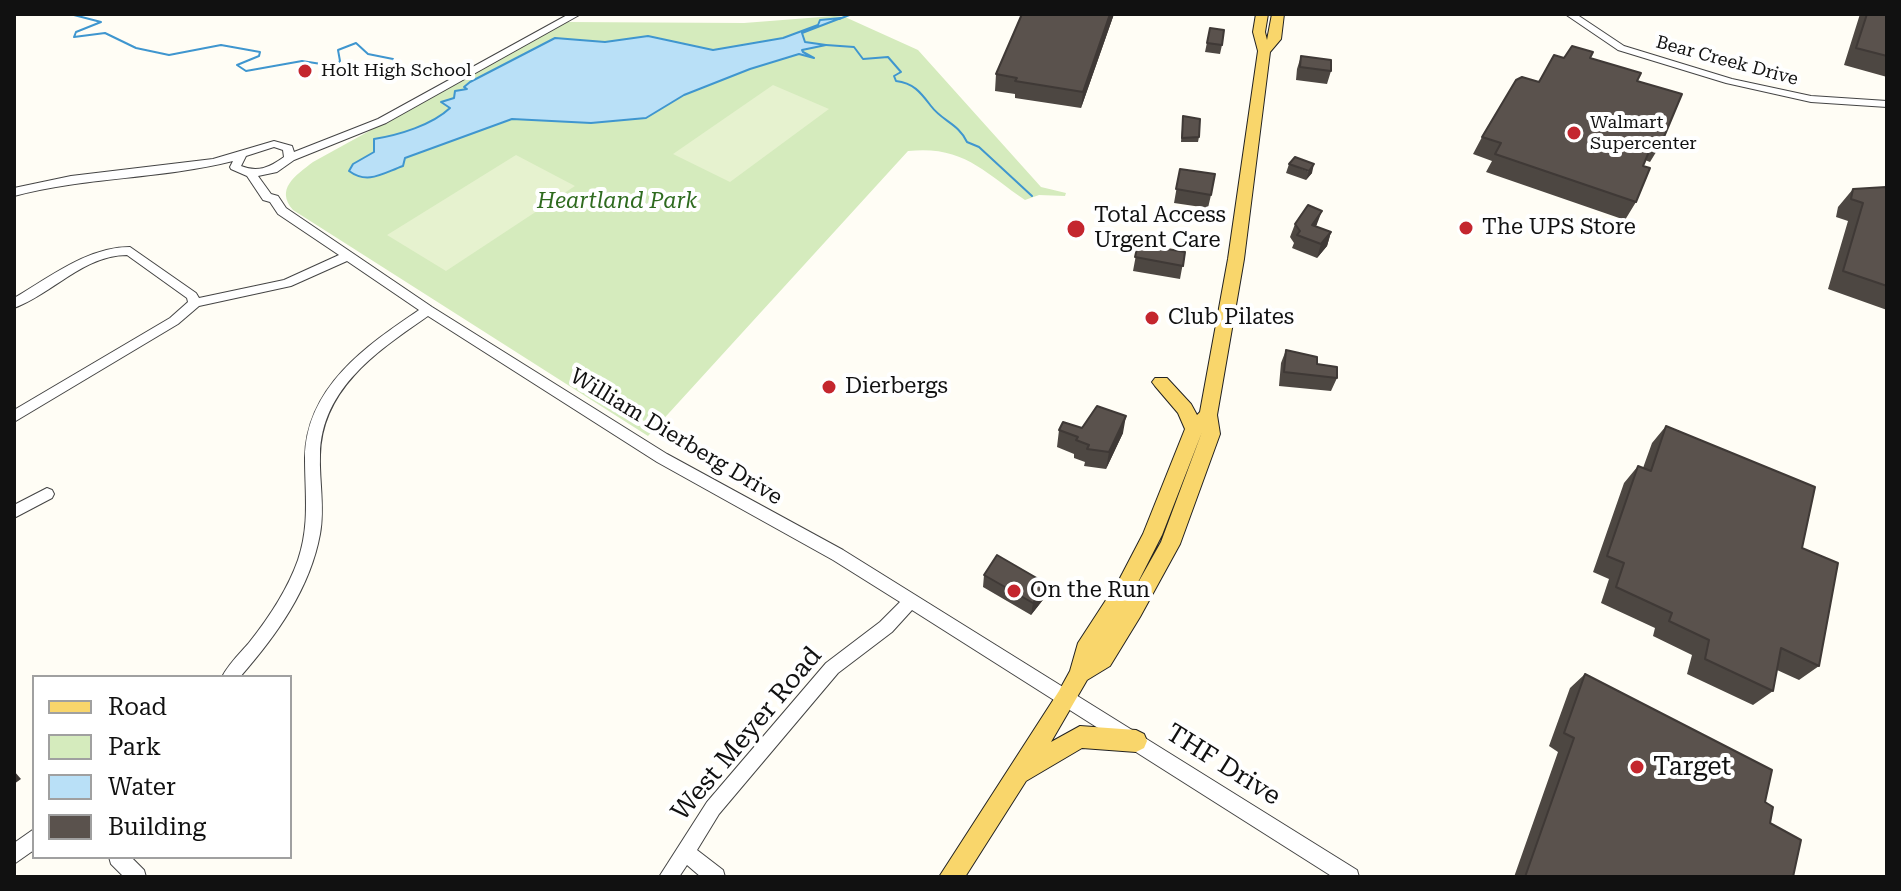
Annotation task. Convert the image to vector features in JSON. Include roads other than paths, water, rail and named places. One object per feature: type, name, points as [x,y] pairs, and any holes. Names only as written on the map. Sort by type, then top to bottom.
[{"type":"main road","points":[[951,877],[1067,698],[1080,673],[1085,650],[1126,586],[1152,535],[1201,422],[1236,259],[1264,51],[1259,32],[1262,14]]},
{"type":"main road","points":[[1264,51],[1275,39],[1278,14]]},
{"type":"main road","points":[[1161,382],[1201,422]]},
{"type":"main road","points":[[1016,776],[1080,737],[1136,741]]},
{"type":"street","points":[[274,199],[270,179],[289,153],[367,122],[566,14]]},
{"type":"street","points":[[14,194],[76,182],[237,162],[265,144],[289,153],[382,121],[576,14]]},
{"type":"street","name":"Bear Creek Drive","points":[[1570,14],[1621,48],[1730,81],[1811,99],[1887,104]]},
{"type":"street","points":[[237,162],[251,174],[276,168]]},
{"type":"street","name":"William Dierberg Drive","points":[[251,174],[267,197],[274,199],[282,211],[346,258],[662,458],[810,538],[1067,698]]},
{"type":"street","points":[[14,304],[104,254],[122,249],[130,251],[192,296],[195,303]]},
{"type":"street","points":[[14,417],[174,321],[195,303],[217,299],[221,303],[240,302],[289,290],[340,266],[346,258]]},
{"type":"street","points":[[232,675],[276,620],[300,578],[312,539],[313,446],[317,425],[327,403],[347,372],[370,349],[428,310]]},
{"type":"street","points":[[14,512],[47,494]]},
{"type":"street","name":"West Meyer Road","points":[[668,877],[713,808],[832,668],[886,627],[911,601]]},
{"type":"street","name":"THF Drive","points":[[1067,698],[1350,877]]},
{"type":"street","points":[[14,855],[32,840]]},
{"type":"street","points":[[685,852],[716,877]]},
{"type":"street","points":[[120,859],[137,877]]},
{"type":"water","points":[[841,18],[802,33],[805,42],[826,45],[802,50],[814,58],[799,54],[750,69],[684,95],[646,118],[591,123],[512,119],[405,158],[403,166],[382,174],[363,177],[349,171],[353,164],[374,152],[374,139],[404,132],[434,119],[450,108],[441,102],[454,98],[455,91],[467,89],[464,87],[470,82],[555,38],[605,42],[648,36],[713,50],[783,38],[818,25],[820,20]]},
{"type":"waterway","points":[[70,14],[101,22],[76,32],[74,37],[105,33],[136,48],[169,55],[221,45],[260,52],[259,56],[237,65],[246,71],[302,61],[334,66],[340,61],[338,50],[356,43],[368,54],[393,59],[393,65],[377,70],[384,74],[385,80],[424,76]]},
{"type":"waterway","points":[[839,19],[852,14]]},
{"type":"waterway","points":[[826,45],[854,47],[863,59],[888,57],[901,72],[894,76],[896,81],[916,89],[935,111],[960,131],[967,142],[979,147],[1032,196]]},
{"type":"place","name":"Holt High School","points":[[305,71]]},
{"type":"place","name":"Walmart Supercenter","points":[[1574,133]]},
{"type":"place","name":"The UPS Store","points":[[1466,228]]},
{"type":"place","name":"Total Access Urgent Care","points":[[1076,229]]},
{"type":"place","name":"Club Pilates","points":[[1152,318]]},
{"type":"place","name":"Dierbergs","points":[[829,387]]},
{"type":"place","name":"On the Run","points":[[1014,591]]},
{"type":"place","name":"Target","points":[[1637,767]]},
{"type":"park label","name":"Heartland Park","points":[[617,202]]}]
